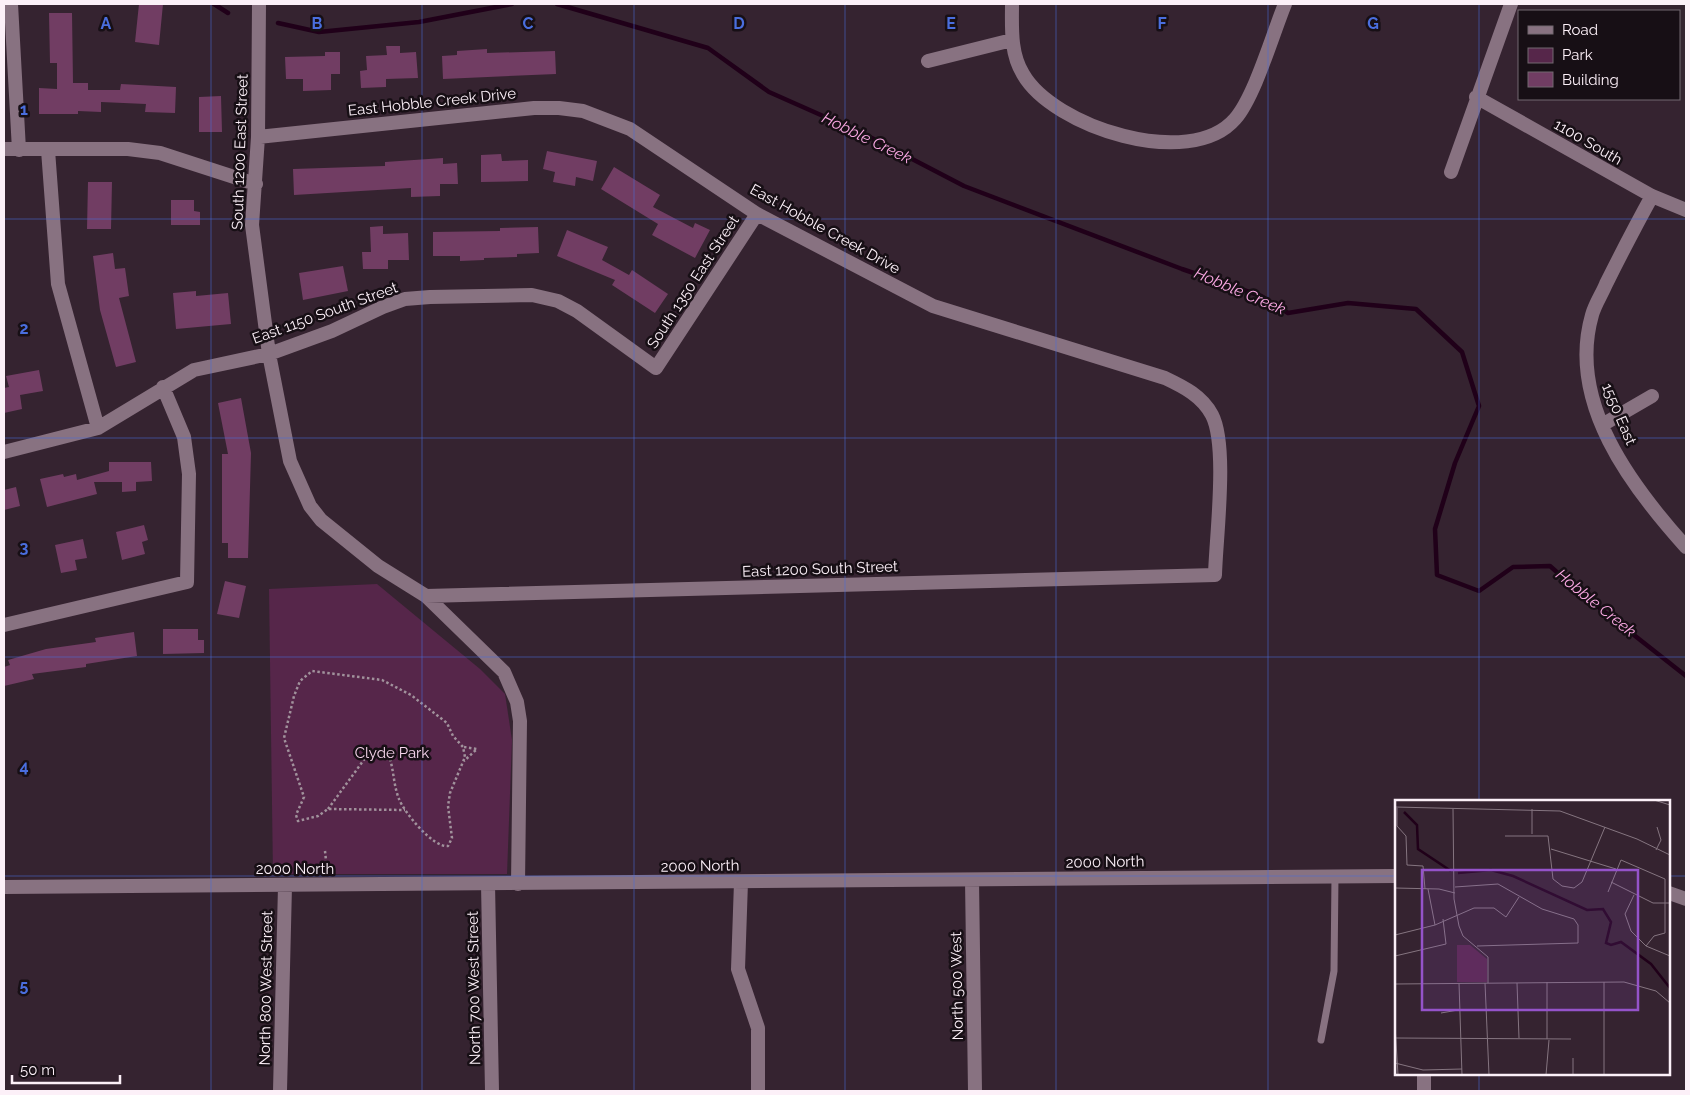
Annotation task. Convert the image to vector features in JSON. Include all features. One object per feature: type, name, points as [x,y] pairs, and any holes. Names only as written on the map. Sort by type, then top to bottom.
[{"type":"street","points":[[11,4],[19,150]]},
{"type":"street","name":"South 1200 East Street","points":[[259,4],[258,137],[252,226],[269,354],[290,460],[310,506],[338,535],[393,577],[426,596],[504,672],[517,702],[520,730],[518,884]]},
{"type":"street","points":[[1012,4],[1012,40],[1022,74],[1038,94],[1062,111],[1133,138],[1172,142],[1187,141],[1218,133],[1235,118],[1248,97],[1285,4]]},
{"type":"street","points":[[1451,172],[1476,97],[1511,4]]},
{"type":"street","points":[[928,61],[1012,40]]},
{"type":"street","name":"1100 South","points":[[1476,97],[1652,196],[1686,210]]},
{"type":"street","name":"East Hobble Creek Drive","points":[[258,137],[534,108],[559,108],[583,111],[630,129],[758,214],[932,306],[1165,378],[1184,386],[1200,399],[1212,415],[1219,435],[1220,455],[1214,575]]},
{"type":"street","points":[[4,149],[128,149],[160,153],[256,184]]},
{"type":"street","points":[[48,150],[58,284],[98,428]]},
{"type":"street","name":"1550 East","points":[[1652,196],[1592,314],[1586,349],[1588,384],[1602,425],[1631,480],[1663,521],[1686,546]]},
{"type":"street","name":"South 1350 East Street","points":[[656,368],[758,214]]},
{"type":"street","name":"East 1150 South Street","points":[[4,452],[98,428],[163,386],[194,370],[269,354],[332,331],[383,307],[405,299],[532,295],[558,301],[577,311],[656,368]]},
{"type":"street","points":[[4,625],[187,582],[189,474],[184,437],[163,386]]},
{"type":"street","points":[[1602,425],[1652,396]]},
{"type":"street","name":"East 1200 South Street","points":[[426,596],[1214,575]]},
{"type":"street","name":"2000 North","points":[[4,887],[1395,876]]},
{"type":"street","name":"North 500 West","points":[[972,880],[975,1091]]},
{"type":"street","points":[[741,882],[738,969],[758,1028],[758,1091]]},
{"type":"street","name":"North 700 West Street","points":[[488,884],[492,1091]]},
{"type":"street","name":"North 800 West Street","points":[[280,1091],[285,886]]},
{"type":"street","points":[[1670,893],[1686,899]]},
{"type":"street","points":[[1424,1075],[1424,1091]]},
{"type":"lane","points":[[1321,1040],[1334,971],[1335,876]]},
{"type":"path","points":[[463,747],[463,762],[450,793],[448,806],[452,838],[448,846],[441,847],[432,840],[405,810],[398,798],[393,765],[388,753],[378,750],[366,757],[328,809],[318,816],[298,821],[296,815],[304,796],[303,788],[296,774],[284,738],[294,696],[300,682],[312,671],[328,672],[343,676],[358,675],[382,680],[411,695],[446,723],[453,736],[463,747],[478,749],[463,762]]},
{"type":"path","points":[[328,809],[405,810]]},
{"type":"path","points":[[325,851],[327,870]]},
{"type":"green space","name":"Clyde Park","points":[[377,584],[480,669],[505,694],[512,740],[507,874],[273,874],[269,589]]},
{"type":"building","points":[[139,4],[163,4],[159,45],[135,42]]},
{"type":"building","points":[[49,13],[72,13],[73,83],[88,83],[88,90],[120,90],[121,84],[176,87],[175,113],[145,112],[146,104],[101,102],[101,112],[78,111],[78,114],[39,114],[39,88],[57,89],[57,63],[50,63]]},
{"type":"building","points":[[386,46],[400,46],[400,53],[416,52],[418,78],[386,79],[386,87],[361,88],[360,71],[367,70],[366,56],[387,55]]},
{"type":"building","points":[[487,49],[487,53],[555,51],[556,74],[443,79],[442,56],[457,55],[457,51]]},
{"type":"building","points":[[325,52],[340,52],[340,74],[331,74],[331,90],[303,91],[303,79],[286,79],[285,57],[325,56]]},
{"type":"building","points":[[221,96],[222,132],[199,132],[199,97]]},
{"type":"building","points":[[547,151],[597,161],[593,181],[576,177],[575,186],[553,182],[555,172],[543,169]]},
{"type":"building","points":[[501,154],[502,161],[528,160],[528,181],[481,182],[481,155]]},
{"type":"building","points":[[443,158],[443,164],[457,163],[458,184],[440,184],[440,196],[411,197],[411,188],[294,195],[293,169],[385,166],[385,162]]},
{"type":"building","points":[[614,167],[660,195],[653,207],[693,228],[695,223],[710,230],[695,258],[652,235],[658,224],[601,189]]},
{"type":"building","points":[[88,182],[112,182],[111,229],[87,229]]},
{"type":"building","points":[[171,200],[194,200],[194,211],[200,212],[200,225],[171,225]]},
{"type":"building","points":[[383,226],[383,234],[408,233],[409,260],[388,260],[388,269],[363,269],[362,252],[371,252],[370,227]]},
{"type":"building","points":[[538,227],[539,253],[517,254],[517,257],[460,261],[460,256],[433,256],[433,232],[500,231],[500,228]]},
{"type":"building","points":[[567,230],[608,247],[602,260],[629,275],[632,270],[668,294],[655,313],[612,285],[615,280],[557,256]]},
{"type":"building","points":[[113,253],[115,269],[125,268],[129,296],[119,298],[136,362],[116,367],[100,310],[93,256]]},
{"type":"building","points":[[343,266],[348,291],[303,300],[299,273]]},
{"type":"building","points":[[196,291],[196,296],[228,293],[231,324],[176,329],[173,293]]},
{"type":"building","points":[[39,370],[43,391],[20,395],[22,409],[4,413],[4,388],[9,387],[6,376]]},
{"type":"building","points":[[241,398],[251,453],[248,558],[228,558],[228,543],[222,543],[222,454],[228,454],[218,403]]},
{"type":"building","points":[[109,462],[151,462],[152,481],[136,482],[136,491],[122,492],[122,482],[94,482],[97,494],[47,507],[40,479],[63,474],[64,477],[76,474],[77,480],[109,471]]},
{"type":"building","points":[[16,487],[20,506],[4,510],[4,490]]},
{"type":"building","points":[[144,525],[148,540],[142,542],[145,554],[122,560],[116,532]]},
{"type":"building","points":[[83,539],[87,558],[75,560],[77,570],[61,573],[55,545]]},
{"type":"building","points":[[225,581],[246,586],[239,618],[217,614]]},
{"type":"building","points":[[163,629],[198,629],[198,640],[204,640],[204,653],[163,654]]},
{"type":"building","points":[[134,632],[137,656],[86,664],[86,667],[32,674],[34,679],[4,686],[4,667],[10,665],[8,660],[46,649],[96,642],[95,638]]},
{"type":"waterway","name":"Hobble Creek","points":[[214,4],[228,13]]},
{"type":"waterway","name":"Hobble Creek","points":[[278,23],[319,32],[419,22],[512,4]]},
{"type":"waterway","name":"Hobble Creek","points":[[557,4],[708,48],[769,92],[866,135],[964,186],[1182,269],[1261,296],[1288,313],[1348,303],[1416,309],[1462,352],[1479,406],[1455,463],[1435,529],[1437,575],[1479,591],[1513,567],[1550,566],[1578,591],[1686,676]]}]
